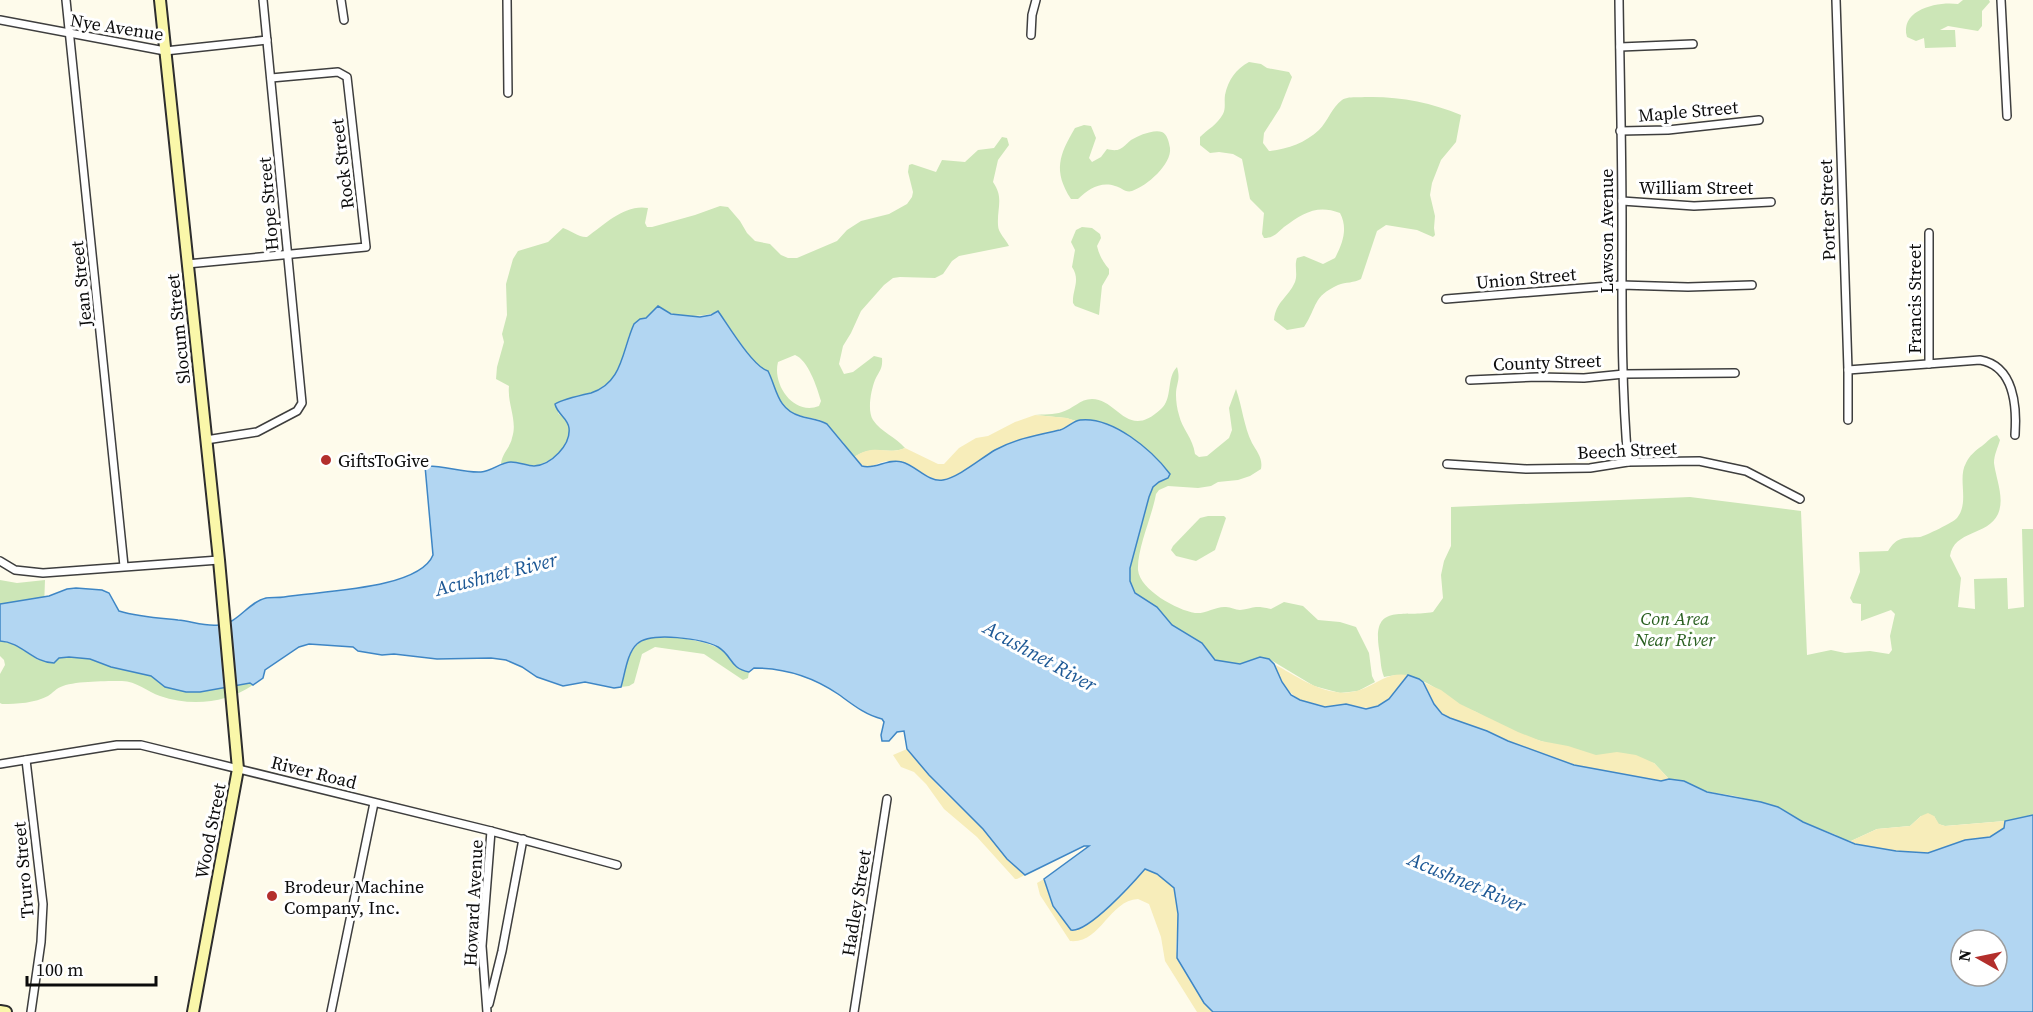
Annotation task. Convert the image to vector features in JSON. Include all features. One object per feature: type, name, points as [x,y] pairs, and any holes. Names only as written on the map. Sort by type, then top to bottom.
[{"type":"street","name":"Jean Street","points":[[66,0],[124,566]]},
{"type":"street","name":"Slocum Street","points":[[160,0],[228,654]]},
{"type":"street","name":"Hope Street","points":[[206,440],[257,432],[295,412],[301,406],[302,391],[263,0]]},
{"type":"street","points":[[342,0],[344,20]]},
{"type":"street","points":[[507,0],[508,93]]},
{"type":"street","points":[[1032,35],[1032,15],[1036,0]]},
{"type":"street","name":"Lawson Avenue","points":[[1619,0],[1621,285],[1628,462]]},
{"type":"street","name":"Porter Street","points":[[1836,0],[1848,420]]},
{"type":"street","points":[[2001,0],[2007,116]]},
{"type":"street","name":"Nye Avenue","points":[[0,20],[165,51],[267,40]]},
{"type":"street","points":[[1620,47],[1694,44]]},
{"type":"street","name":"Rock Street","points":[[271,78],[338,72],[347,77],[366,247],[288,256]]},
{"type":"street","name":"Maple Street","points":[[1620,131],[1668,130],[1759,120]]},
{"type":"street","name":"William Street","points":[[1622,201],[1694,206],[1770,201]]},
{"type":"street","name":"Francis Street","points":[[1929,233],[1929,364]]},
{"type":"street","points":[[188,264],[288,256]]},
{"type":"street","name":"Union Street","points":[[1446,299],[1621,285],[1688,287],[1752,285]]},
{"type":"street","points":[[1848,369],[1980,360],[1992,362],[2004,374],[2011,390],[2015,407],[2015,435]]},
{"type":"street","name":"County Street","points":[[1470,380],[1538,377],[1584,378],[1624,374],[1735,373]]},
{"type":"street","name":"Beech Street","points":[[1447,464],[1526,469],[1590,468],[1628,462],[1699,461],[1746,471],[1800,499]]},
{"type":"street","points":[[0,561],[15,570],[43,573],[219,560]]},
{"type":"street","name":"Wood Street","points":[[193,1012],[238,769],[228,654]]},
{"type":"street","name":"River Road","points":[[0,764],[133,744],[523,839],[617,866]]},
{"type":"street","name":"Truro Street","points":[[26,760],[43,904],[41,942],[31,1012]]},
{"type":"street","name":"Hadley Street","points":[[854,1012],[886,799]]},
{"type":"street","points":[[331,1012],[374,803]]},
{"type":"street","name":"Howard Avenue","points":[[487,1012],[482,946],[491,831]]},
{"type":"street","name":"Howard Avenue","points":[[487,1012],[502,951],[523,839]]},
{"type":"street","points":[[0,1011],[6,1012]]},
{"type":"green space","points":[[1963,0],[1989,0],[1990,2],[1982,11],[1982,26],[1978,31],[1948,26],[1940,30],[1955,30],[1956,47],[1925,48],[1924,38],[1916,41],[1907,37],[1906,27],[1915,13],[1931,6],[1958,4]]},
{"type":"green space","points":[[1249,62],[1289,72],[1292,77],[1280,108],[1264,133],[1263,143],[1269,151],[1289,147],[1308,138],[1319,130],[1339,103],[1347,98],[1402,99],[1461,115],[1456,142],[1441,160],[1432,183],[1430,195],[1435,216],[1435,235],[1433,237],[1417,230],[1386,225],[1377,231],[1361,279],[1330,289],[1316,303],[1304,327],[1287,330],[1274,320],[1277,308],[1295,282],[1297,258],[1304,256],[1323,264],[1335,258],[1342,241],[1344,224],[1340,213],[1324,209],[1310,211],[1273,236],[1264,238],[1262,234],[1264,213],[1250,199],[1242,159],[1233,154],[1210,153],[1200,145],[1200,137],[1223,114],[1225,95],[1230,80]]},
{"type":"green space","points":[[1084,125],[1091,126],[1096,138],[1089,158],[1092,162],[1101,157],[1107,149],[1118,150],[1134,138],[1154,131],[1164,133],[1170,154],[1157,174],[1132,191],[1125,191],[1110,185],[1100,185],[1090,189],[1078,199],[1071,199],[1062,180],[1060,163],[1075,128]]},
{"type":"green space","points":[[1002,137],[1007,138],[1009,145],[998,160],[993,182],[999,198],[998,228],[1009,246],[959,256],[952,261],[943,274],[935,278],[893,278],[861,311],[843,346],[839,364],[844,374],[853,372],[874,356],[882,358],[871,395],[871,416],[880,428],[905,448],[892,451],[867,451],[853,458],[827,424],[820,420],[793,414],[782,406],[771,377],[754,362],[718,311],[691,316],[664,311],[646,318],[629,335],[620,367],[612,380],[594,392],[567,401],[559,401],[558,413],[567,422],[570,430],[566,443],[556,455],[538,465],[511,462],[501,464],[511,442],[514,425],[509,386],[496,379],[507,315],[506,284],[513,259],[518,251],[548,242],[563,228],[587,237],[616,216],[631,209],[648,208],[645,223],[647,227],[652,227],[720,206],[728,207],[755,241],[770,244],[781,255],[788,258],[797,258],[837,241],[847,230],[861,221],[889,214],[907,204],[913,192],[908,172],[909,165],[936,172],[942,160],[965,162],[978,150],[994,148]],"holes":[[[795,355],[808,368],[814,382],[821,401],[819,406],[801,407],[793,403],[778,380],[778,362]]]},
{"type":"green space","points":[[1082,227],[1092,228],[1100,234],[1101,238],[1097,246],[1109,269],[1109,274],[1102,286],[1099,315],[1075,306],[1073,303],[1076,276],[1072,267],[1075,250],[1071,242],[1076,230]]},
{"type":"green space","points":[[1177,367],[1178,410],[1195,454],[1199,457],[1207,456],[1229,438],[1232,430],[1229,408],[1236,389],[1249,437],[1260,458],[1261,469],[1250,476],[1218,482],[1211,486],[1198,488],[1168,486],[1159,490],[1138,561],[1140,577],[1145,585],[1160,598],[1195,613],[1222,607],[1240,610],[1258,607],[1271,609],[1284,602],[1303,606],[1318,620],[1340,622],[1356,627],[1369,653],[1375,682],[1358,691],[1340,693],[1314,686],[1269,659],[1260,657],[1240,664],[1215,660],[1202,643],[1172,625],[1157,607],[1135,593],[1130,581],[1130,568],[1149,497],[1153,487],[1168,478],[1170,474],[1157,459],[1128,435],[1088,420],[1076,421],[1035,415],[1059,413],[1092,399],[1109,405],[1131,420],[1140,421],[1149,418],[1165,405]]},
{"type":"green space","name":"Con Area Near River","points":[[1997,435],[2000,440],[1994,463],[2001,502],[1998,514],[1987,526],[1958,542],[1950,556],[1961,578],[1958,607],[1975,609],[1974,579],[2007,578],[2008,609],[2024,607],[2022,529],[2033,529],[2033,815],[2005,821],[1945,826],[1938,824],[1934,816],[1921,816],[1910,826],[1877,829],[1851,841],[1840,839],[1836,835],[1803,822],[1778,807],[1703,791],[1679,780],[1669,779],[1654,763],[1597,757],[1512,732],[1454,703],[1422,680],[1395,675],[1384,677],[1379,649],[1380,624],[1392,615],[1433,612],[1443,598],[1441,575],[1451,546],[1451,507],[1690,497],[1801,511],[1807,655],[1831,650],[1845,653],[1870,651],[1889,654],[1892,650],[1890,636],[1895,614],[1891,610],[1861,621],[1861,604],[1853,603],[1850,598],[1860,572],[1859,552],[1888,551],[1898,540],[1923,536],[1955,520],[1963,505],[1963,476],[1966,463],[1975,451]]},
{"type":"green space","points":[[1208,516],[1226,518],[1215,550],[1196,561],[1176,556],[1171,550],[1173,546],[1200,518]]},
{"type":"green space","points":[[0,580],[17,583],[45,580],[44,608],[0,611]]},
{"type":"green space","points":[[654,636],[688,639],[715,646],[724,652],[733,663],[749,672],[748,678],[743,680],[704,654],[655,647],[642,654],[634,683],[621,687],[627,663],[634,649],[645,639]]},
{"type":"green space","points":[[0,641],[14,644],[38,660],[69,657],[90,659],[111,667],[151,676],[165,687],[200,692],[250,683],[253,685],[232,696],[196,702],[160,696],[127,681],[84,682],[61,687],[37,700],[2,704],[0,703],[0,674],[5,665],[0,656]]},
{"type":"sand","points":[[1035,415],[1076,421],[1063,428],[1011,443],[966,470],[942,480],[897,462],[884,462],[868,467],[853,458],[868,451],[892,451],[905,448],[938,464],[944,464],[959,448],[976,438],[988,436]]},
{"type":"sand","points":[[1274,664],[1317,687],[1341,693],[1365,688],[1390,676],[1408,675],[1391,696],[1379,706],[1328,707],[1308,704],[1300,700],[1288,689]]},
{"type":"sand","points":[[1423,682],[1441,690],[1460,704],[1518,732],[1541,741],[1568,746],[1596,755],[1617,752],[1636,755],[1654,763],[1669,779],[1661,781],[1574,765],[1508,741],[1442,714]]},
{"type":"sand","points":[[907,749],[940,788],[983,829],[1007,859],[1025,875],[1015,879],[977,837],[944,809],[914,772],[901,767],[893,755]]},
{"type":"sand","points":[[1928,813],[1934,816],[1939,824],[1945,826],[2005,821],[2004,828],[1991,837],[1965,840],[1928,853],[1896,851],[1855,844],[1851,841],[1877,829],[1910,826]]},
{"type":"sand","points":[[1145,869],[1157,874],[1174,888],[1178,914],[1176,950],[1180,964],[1204,1003],[1213,1012],[1197,1012],[1165,961],[1161,937],[1149,904],[1138,899],[1128,902],[1119,907],[1089,936],[1081,940],[1070,941],[1040,895],[1037,883],[1044,879],[1049,895],[1081,929],[1106,910]]},
{"type":"water","name":"Acushnet River","points":[[658,306],[671,314],[700,317],[718,311],[748,354],[768,371],[779,398],[787,409],[800,416],[827,424],[862,466],[897,461],[912,466],[933,479],[943,480],[963,472],[1003,446],[1060,430],[1080,420],[1105,423],[1118,429],[1142,445],[1170,474],[1168,478],[1153,487],[1149,497],[1130,568],[1130,581],[1135,593],[1157,607],[1172,625],[1202,643],[1215,660],[1240,664],[1260,657],[1269,659],[1291,695],[1300,700],[1325,707],[1346,704],[1366,709],[1378,706],[1389,699],[1408,675],[1423,682],[1442,714],[1574,765],[1661,781],[1669,779],[1684,781],[1707,792],[1778,807],[1803,822],[1855,844],[1896,851],[1928,853],[1965,840],[1990,837],[2004,828],[2005,821],[2033,815],[2033,1012],[1213,1012],[1204,1003],[1177,958],[1178,914],[1174,888],[1157,874],[1145,869],[1099,916],[1079,929],[1071,930],[1053,906],[1044,879],[1089,846],[1084,846],[1025,875],[1007,859],[983,829],[929,775],[907,749],[904,731],[897,732],[889,741],[882,741],[884,722],[882,719],[864,712],[828,688],[808,678],[787,672],[765,668],[754,668],[749,672],[743,670],[734,665],[723,650],[711,644],[665,637],[644,640],[637,644],[631,653],[621,687],[614,688],[585,682],[563,686],[537,677],[506,660],[382,655],[358,651],[353,647],[309,644],[299,647],[265,670],[263,678],[253,685],[250,683],[200,692],[186,692],[165,687],[151,676],[111,667],[90,659],[69,657],[59,658],[54,663],[47,662],[15,645],[0,641],[0,604],[49,596],[67,589],[102,590],[109,593],[119,611],[126,613],[214,625],[232,621],[266,598],[366,587],[409,575],[424,567],[433,555],[425,466],[481,472],[507,462],[534,466],[553,458],[567,441],[569,434],[567,421],[555,404],[591,393],[610,382],[616,374],[634,324],[646,318]]},
{"type":"place","name":"GiftsToGive","points":[[326,460]]},
{"type":"place","name":"Brodeur Machine Company, Inc.","points":[[272,896]]}]
